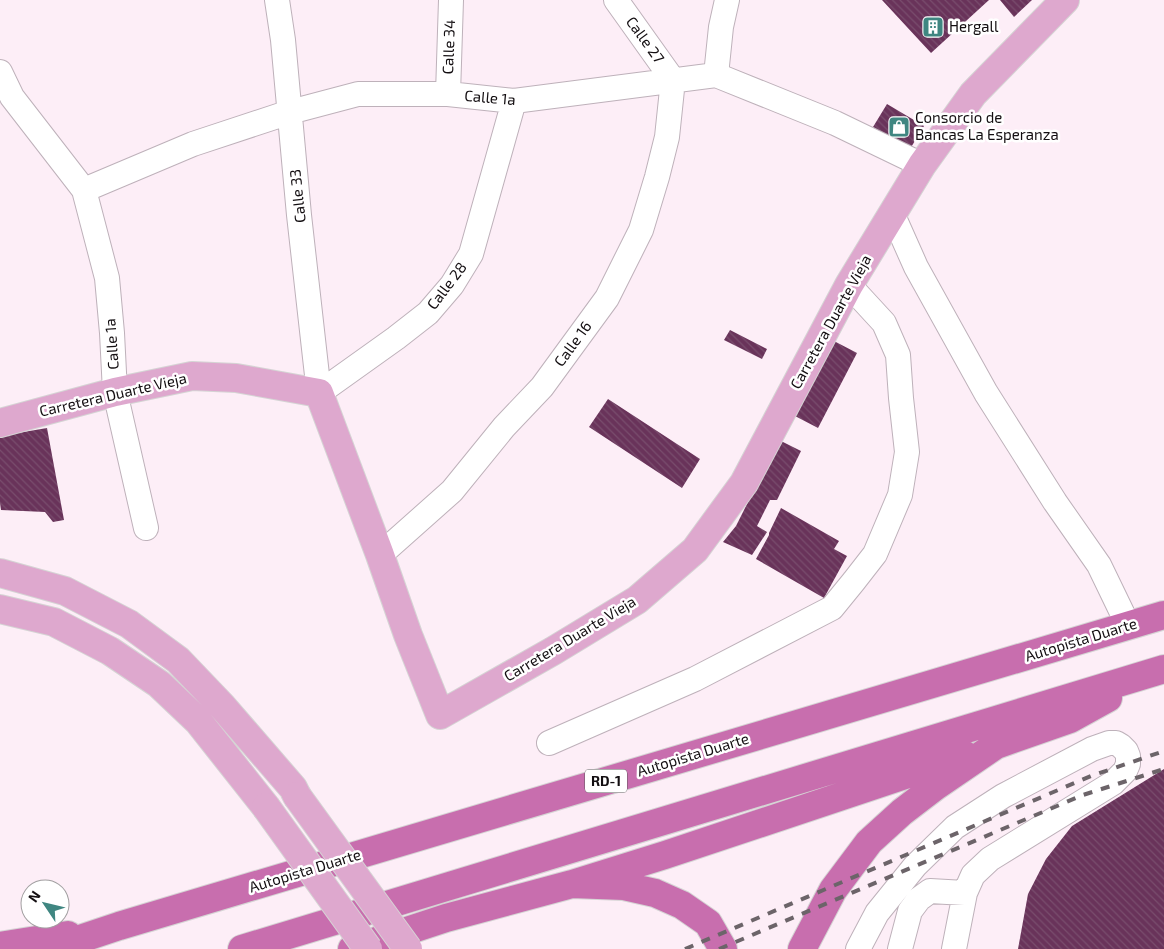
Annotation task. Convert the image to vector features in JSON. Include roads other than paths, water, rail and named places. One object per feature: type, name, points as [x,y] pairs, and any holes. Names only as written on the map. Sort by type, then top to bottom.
[{"type":"highway","name":"Autopista Duarte","points":[[50,949],[118,926],[1164,615]]},
{"type":"highway","points":[[352,949],[446,918],[572,884],[996,745],[1070,718],[1161,669]]},
{"type":"highway","points":[[242,949],[1161,669]]},
{"type":"highway","points":[[802,949],[834,890],[869,842],[929,791],[996,745]]},
{"type":"highway","points":[[572,884],[624,886],[655,893],[682,905],[708,923],[723,949]]},
{"type":"highway","points":[[0,946],[118,926]]},
{"type":"main road","name":"Carretera Duarte Vieja","points":[[0,423],[115,392],[192,376],[236,378],[319,393],[380,554],[408,635],[440,715],[553,651],[637,600],[695,550],[744,483],[849,285],[922,165],[973,94],[1065,0]]},
{"type":"main road","points":[[0,573],[65,591],[129,624],[178,660],[222,706],[293,788],[408,949]]},
{"type":"main road","points":[[0,609],[54,622],[110,651],[159,684],[198,721],[264,804],[368,949]]},
{"type":"street","name":"Calle 33","points":[[277,0],[283,40],[299,215],[319,393]]},
{"type":"street","name":"Calle 34","points":[[448,94],[451,0]]},
{"type":"street","name":"Calle 27","points":[[616,0],[674,80]]},
{"type":"street","points":[[716,75],[721,27],[727,0]]},
{"type":"street","name":"Calle 1a","points":[[0,72],[12,98],[84,190],[107,278],[115,392],[146,528]]},
{"type":"street","name":"Calle 1a","points":[[84,190],[193,144],[290,112],[358,94],[448,94],[514,101],[716,75],[834,123],[922,165]]},
{"type":"street","name":"Calle 16","points":[[380,554],[452,491],[504,427],[542,387],[606,298],[641,230],[667,137],[674,80]]},
{"type":"street","name":"Calle 28","points":[[319,393],[428,313],[452,285],[470,254],[514,101]]},
{"type":"street","points":[[892,213],[916,266],[986,393],[1055,502],[1099,565],[1128,626]]},
{"type":"street","points":[[549,743],[695,679],[832,608],[875,554],[900,495],[907,452],[898,355],[884,323],[849,285]]},
{"type":"street","points":[[858,949],[882,906],[915,866],[955,827],[1003,796],[1092,748],[1108,743],[1116,743],[1121,746],[1128,756],[1128,764],[1125,771],[1113,783],[990,859],[973,875],[965,893],[954,949]]},
{"type":"street","points":[[900,949],[910,911],[919,899],[930,891],[965,893]]},
{"type":"railway","points":[[685,949],[1091,776],[1164,751]]},
{"type":"railway","points":[[719,949],[1083,795],[1164,769]]},
{"type":"place","name":"Hergall","points":[[933,27]]},
{"type":"place","name":"Consorcio de Bancas La Esperanza","points":[[899,127]]}]
